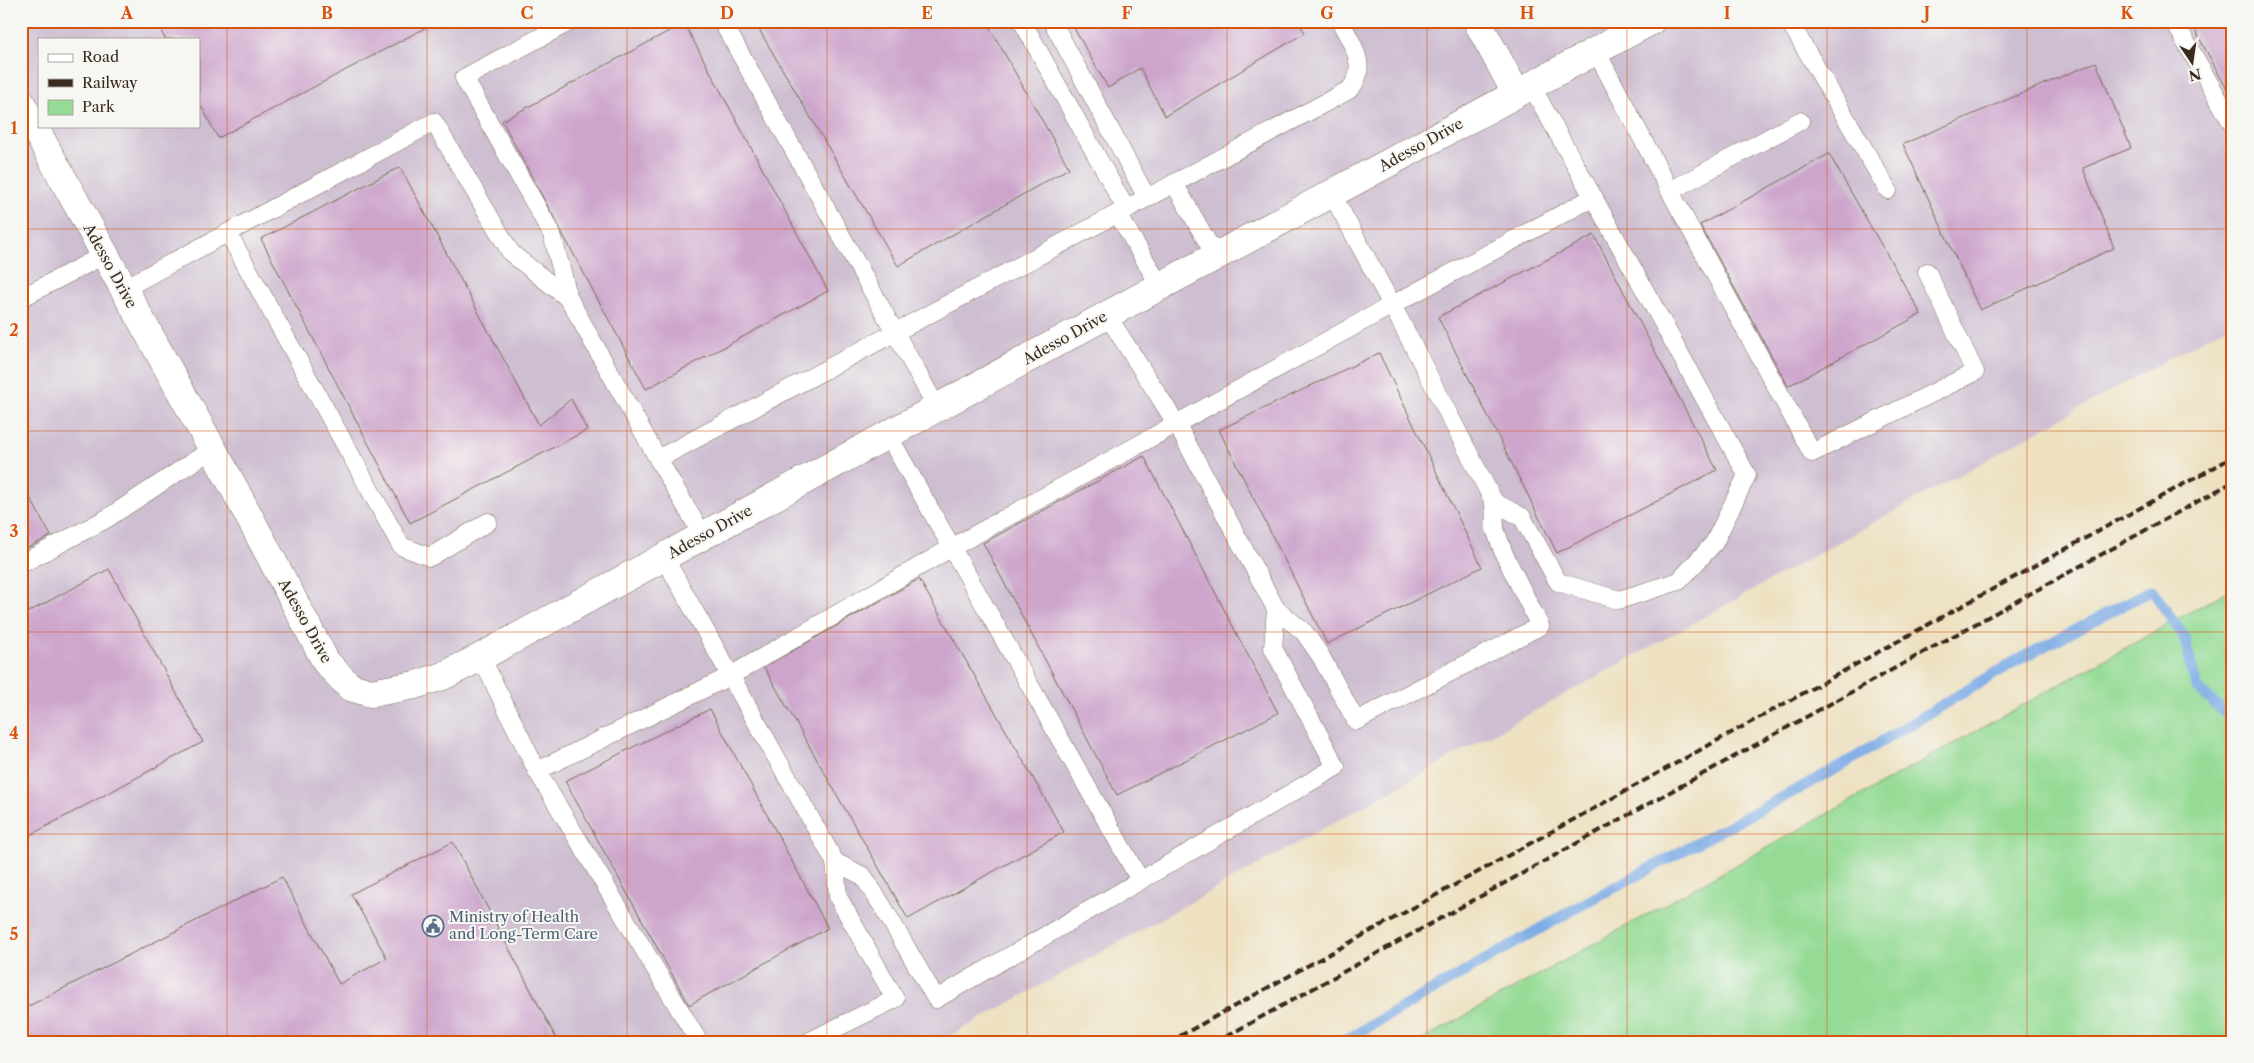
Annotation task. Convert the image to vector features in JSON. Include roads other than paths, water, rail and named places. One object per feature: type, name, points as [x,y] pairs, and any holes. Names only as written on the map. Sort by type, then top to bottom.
[{"type":"street","points":[[1477,21],[1524,89]]},
{"type":"street","name":"Adesso Drive","points":[[21,103],[211,450],[233,486],[326,662],[350,687],[371,693],[415,685],[443,676],[481,657],[1160,286],[1651,21]]},
{"type":"lane","points":[[571,21],[464,78],[552,234],[569,299],[658,459],[704,536]]},
{"type":"lane","points":[[722,21],[937,408]]},
{"type":"lane","points":[[1022,21],[1160,286]]},
{"type":"lane","points":[[1052,21],[1147,198]]},
{"type":"lane","points":[[658,459],[1349,90],[1354,85],[1359,66],[1356,53],[1340,21]]},
{"type":"lane","points":[[1789,21],[1888,190]]},
{"type":"lane","points":[[2174,21],[2233,125]]},
{"type":"lane","points":[[1596,50],[1670,191],[1812,452],[1976,372],[1927,272]]},
{"type":"lane","points":[[1494,502],[1522,518],[1558,582],[1620,600],[1679,581],[1714,543],[1748,475],[1594,197],[1524,89]]},
{"type":"lane","points":[[1670,191],[1800,121]]},
{"type":"lane","points":[[123,289],[434,122],[511,253],[569,299]]},
{"type":"lane","points":[[1174,183],[1216,257]]},
{"type":"lane","points":[[1107,315],[1176,423],[1276,609],[1304,632],[1320,655],[1356,721],[1540,626],[1495,530],[1494,502],[1332,194]]},
{"type":"lane","points":[[537,771],[730,676],[952,548],[1176,423],[1594,197]]},
{"type":"lane","points":[[228,232],[401,546],[430,557],[488,522]]},
{"type":"lane","points":[[21,298],[104,255]]},
{"type":"lane","points":[[888,435],[1140,880]]},
{"type":"lane","points":[[21,564],[106,519],[211,450]]},
{"type":"lane","points":[[664,557],[835,862],[838,897],[895,999],[808,1042]]},
{"type":"lane","points":[[835,862],[863,876],[936,999],[1336,767],[1273,648],[1276,609]]},
{"type":"lane","points":[[481,657],[537,771],[699,1042]]},
{"type":"waterway","points":[[1342,1042],[1585,903],[1841,766],[2014,662],[2152,590],[2184,637],[2197,688],[2233,720]]},
{"type":"railway","points":[[1169,1042],[2233,457]]},
{"type":"railway","points":[[1216,1042],[2233,482]]},
{"type":"place","name":"Ministry of Health and Long-Term Care","points":[[433,926]]}]
